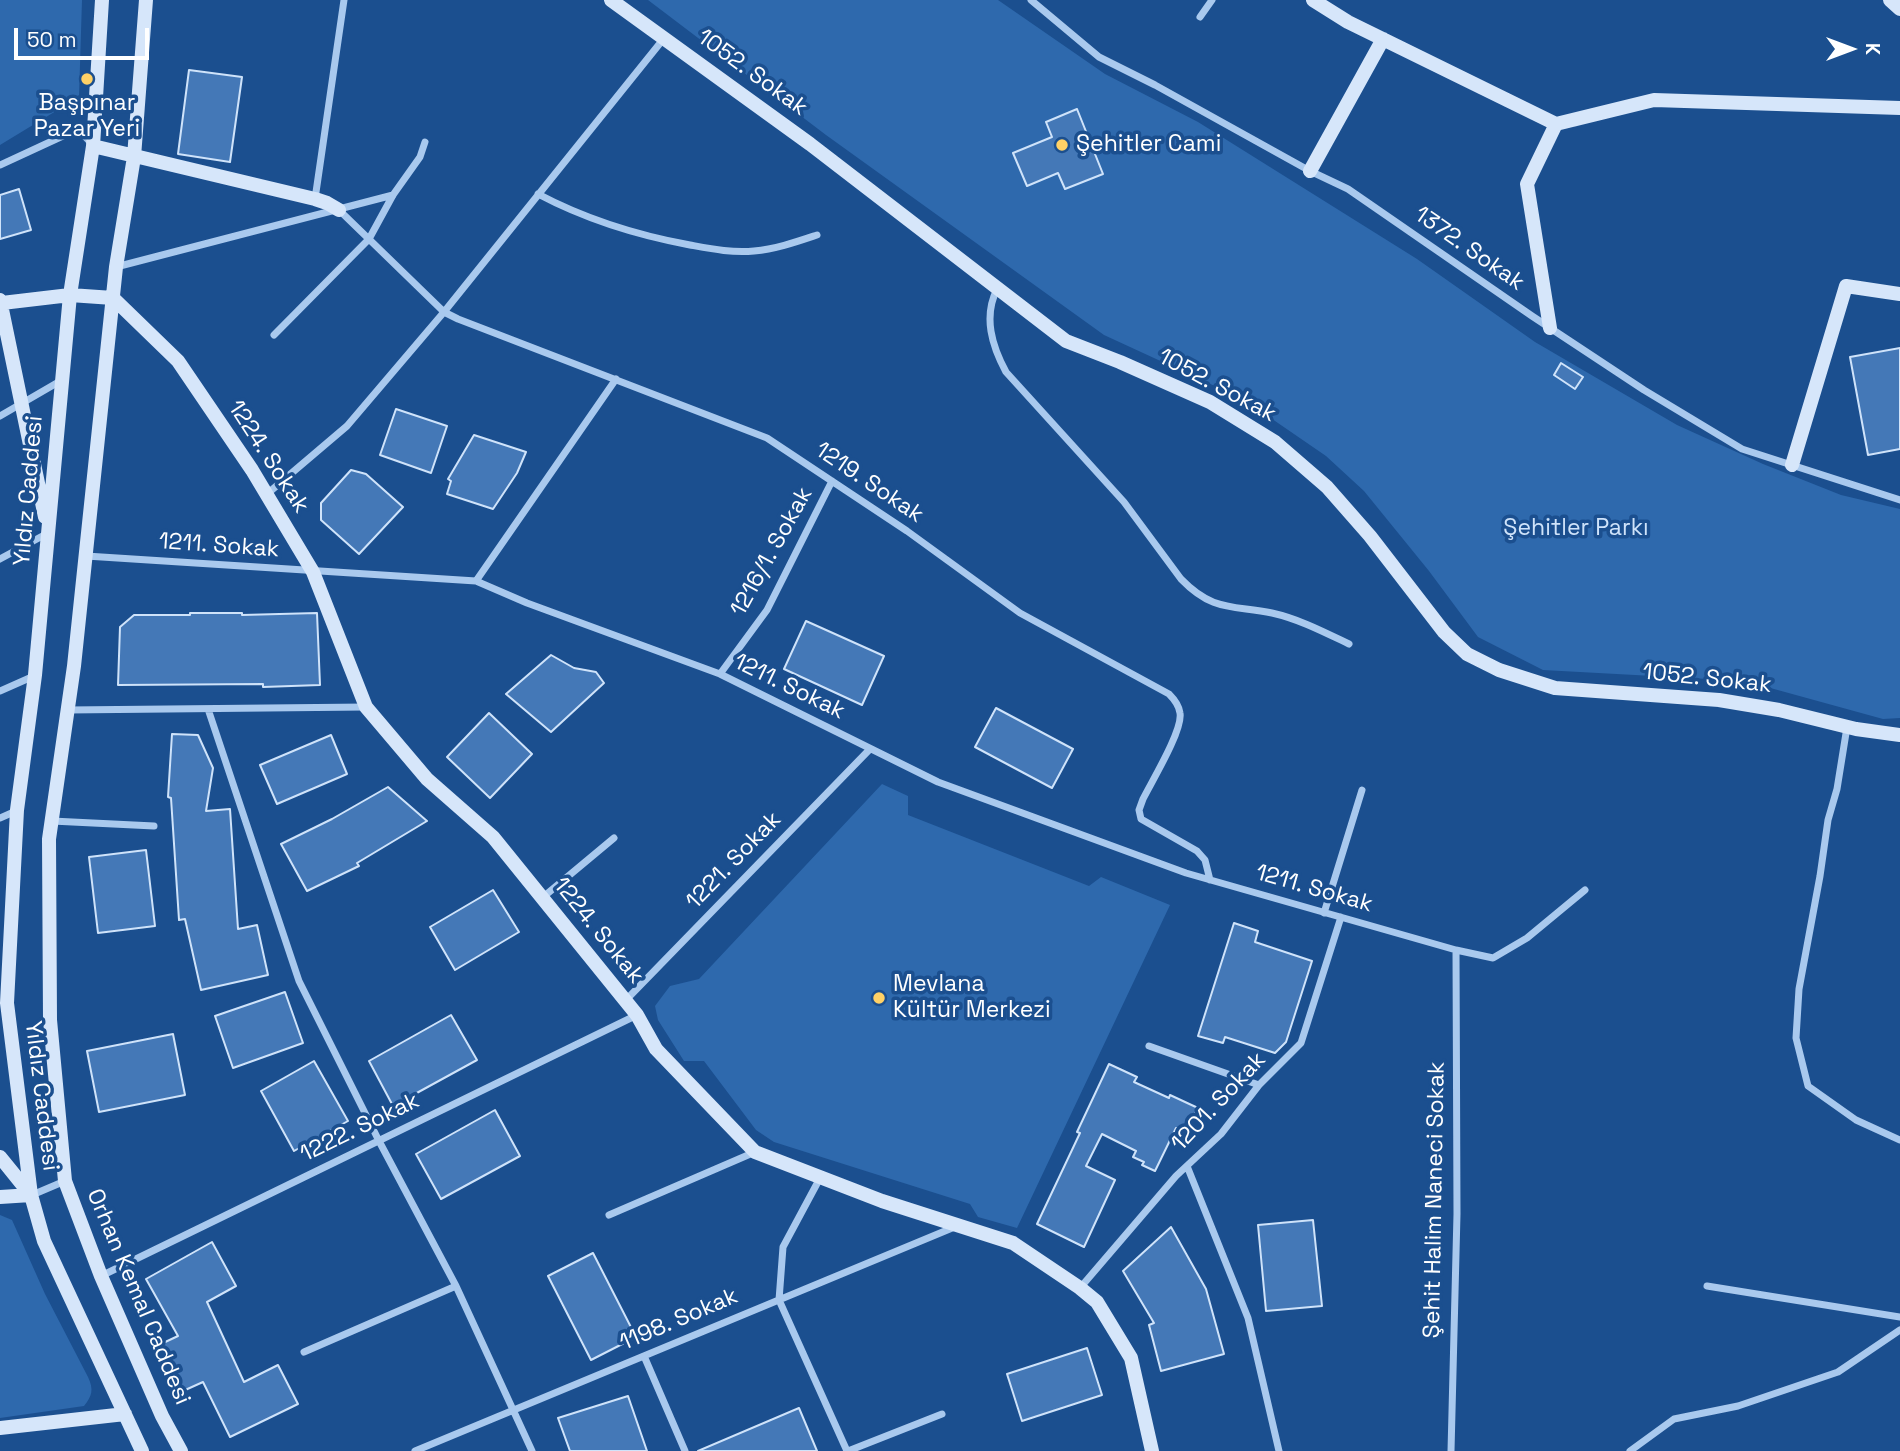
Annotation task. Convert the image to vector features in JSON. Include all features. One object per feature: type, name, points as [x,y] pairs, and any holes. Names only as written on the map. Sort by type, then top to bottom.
[{"type":"street","name":"Yıldız Caddesi","points":[[31,1195],[7,1003],[17,810],[35,676],[70,295],[93,146],[102,0]]},
{"type":"street","name":"Yıldız Caddesi","points":[[65,1181],[50,1020],[49,839],[68,710],[116,267],[134,157],[146,0]]},
{"type":"street","points":[[315,199],[344,0]]},
{"type":"street","name":"1052. Sokak","points":[[611,0],[810,144],[1066,341],[1121,362],[1210,402],[1275,442],[1327,488],[1370,536],[1444,632],[1467,654],[1499,670],[1555,688],[1719,700],[1779,710],[1847,727],[1900,735]]},
{"type":"street","name":"1372. Sokak","points":[[1031,0],[1099,57],[1348,189],[1550,328],[1644,390],[1742,449],[1900,499]]},
{"type":"street","points":[[1200,17],[1212,0]]},
{"type":"street","points":[[1313,0],[1348,22],[1556,124],[1654,100],[1900,108]]},
{"type":"street","points":[[1890,0],[1900,9]]},
{"type":"street","points":[[267,494],[346,426],[444,312],[665,37]]},
{"type":"street","points":[[1310,171],[1383,39]]},
{"type":"street","points":[[1550,328],[1527,184],[1556,124]]},
{"type":"street","points":[[0,166],[78,129],[93,146],[315,199],[339,210]]},
{"type":"street","points":[[274,335],[369,239],[393,195],[420,157],[425,142]]},
{"type":"street","points":[[538,194],[567,210],[628,232],[713,250],[753,252],[789,245],[817,235]]},
{"type":"street","points":[[116,267],[393,195]]},
{"type":"street","name":"1219. Sokak","points":[[339,210],[444,312],[767,438],[907,531],[1020,613],[1169,694],[1180,713],[1179,727],[1143,799],[1139,810],[1141,820],[1197,851],[1205,860],[1210,880]]},
{"type":"street","points":[[1792,465],[1846,286],[1900,294]]},
{"type":"street","points":[[997,289],[991,304],[990,322],[995,348],[1006,372],[1124,502],[1181,579],[1192,590],[1217,605],[1272,613],[1312,626],[1349,643]]},
{"type":"street","points":[[0,559],[48,532],[1,302],[70,295],[113,298]]},
{"type":"street","name":"1224. Sokak","points":[[113,298],[178,361],[267,494],[313,572],[366,707],[427,779],[493,837],[637,1015],[656,1049],[755,1152],[882,1201],[1013,1243],[1080,1288],[1097,1302],[1131,1358],[1152,1451]]},
{"type":"street","points":[[476,581],[615,379]]},
{"type":"street","points":[[0,416],[62,380]]},
{"type":"street","name":"1216/1. Sokak","points":[[720,674],[767,610],[832,481]]},
{"type":"street","name":"1211. Sokak","points":[[86,556],[476,581],[527,603],[720,674],[938,782],[1210,880],[1456,950],[1493,958],[1527,938],[1585,890]]},
{"type":"street","points":[[0,691],[35,676]]},
{"type":"street","points":[[68,710],[366,707]]},
{"type":"street","points":[[208,709],[299,981],[456,1286],[532,1451]]},
{"type":"street","points":[[1847,727],[1799,989],[1796,1038],[1808,1086],[1856,1120],[1900,1140]]},
{"type":"street","name":"1221. Sokak","points":[[625,1000],[870,749]]},
{"type":"street","points":[[1324,913],[1362,790]]},
{"type":"street","points":[[0,818],[17,810]]},
{"type":"street","points":[[51,821],[154,826]]},
{"type":"street","points":[[542,898],[614,838]]},
{"type":"street","name":"1201. Sokak","points":[[1080,1288],[1187,1166],[1221,1134],[1259,1085],[1301,1043],[1341,917]]},
{"type":"street","name":"Şehit Halim Naneci Sokak","points":[[1451,1451],[1457,1214],[1456,950]]},
{"type":"street","name":"1222. Sokak","points":[[101,1276],[637,1015]]},
{"type":"street","points":[[1149,1046],[1259,1085]]},
{"type":"street","points":[[609,1215],[755,1152]]},
{"type":"street","points":[[0,1157],[31,1195],[44,1241],[142,1451]]},
{"type":"street","points":[[1187,1166],[1248,1318],[1279,1451]]},
{"type":"street","points":[[821,1177],[783,1247],[779,1300],[848,1451],[942,1414]]},
{"type":"street","name":"Orhan Kemal Caddesi","points":[[31,1195],[65,1181],[101,1276],[162,1416],[181,1451]]},
{"type":"street","points":[[0,1197],[31,1195]]},
{"type":"street","name":"1198. Sokak","points":[[415,1451],[958,1226]]},
{"type":"street","points":[[304,1352],[456,1286]]},
{"type":"street","points":[[1707,1286],[1900,1317]]},
{"type":"street","points":[[1630,1451],[1674,1419],[1738,1406],[1838,1372],[1900,1330]]},
{"type":"street","points":[[644,1356],[685,1451]]},
{"type":"street","points":[[0,1429],[125,1414]]},
{"type":"green space","points":[[0,0],[82,0],[79,97],[0,145]]},
{"type":"green space","name":"Şehitler Parkı","points":[[648,0],[998,0],[1105,74],[1198,122],[1417,259],[1535,342],[1677,425],[1763,464],[1841,495],[1900,509],[1900,718],[1883,719],[1745,681],[1543,670],[1478,637],[1364,491],[1326,456],[1243,399],[1104,335],[826,135]]},
{"type":"green space","points":[[882,784],[908,796],[908,815],[1089,886],[1101,877],[1170,905],[1017,1228],[978,1217],[970,1204],[774,1142],[756,1130],[704,1061],[684,1061],[658,1020],[655,1006],[670,986],[699,979]]},
{"type":"green space","points":[[0,1215],[12,1220],[45,1294],[88,1377],[91,1393],[84,1406],[0,1418]]},
{"type":"building","points":[[189,70],[242,77],[230,162],[178,154]]},
{"type":"building","name":"Şehitler Cami","points":[[1077,109],[1103,174],[1065,189],[1058,173],[1027,186],[1013,153],[1052,137],[1046,122]]},
{"type":"building","points":[[19,189],[31,230],[0,239],[0,195]]},
{"type":"building","points":[[1900,348],[1900,449],[1868,455],[1850,357]]},
{"type":"building","points":[[1561,363],[1583,377],[1575,389],[1554,375]]},
{"type":"building","points":[[396,409],[447,426],[431,473],[380,455]]},
{"type":"building","points":[[474,435],[526,452],[517,473],[493,509],[447,494],[451,481],[448,479]]},
{"type":"building","points":[[351,470],[366,474],[403,507],[359,554],[321,520],[321,503]]},
{"type":"building","points":[[317,613],[320,685],[118,685],[120,627],[134,615]]},
{"type":"building","points":[[806,621],[884,656],[862,705],[784,669]]},
{"type":"building","points":[[551,655],[574,668],[596,672],[604,683],[551,732],[506,694]]},
{"type":"building","points":[[996,708],[1073,749],[1052,788],[975,747]]},
{"type":"building","points":[[489,713],[532,754],[490,798],[447,757]]},
{"type":"building","points":[[172,734],[198,735],[213,768],[206,811],[230,809],[238,929],[257,925],[268,975],[201,990],[185,919],[179,920],[171,798],[168,797]]},
{"type":"building","points":[[331,735],[347,774],[277,804],[260,765]]},
{"type":"building","points":[[388,787],[427,821],[357,863],[359,866],[307,891],[281,844]]},
{"type":"building","points":[[146,850],[155,926],[98,933],[89,857]]},
{"type":"building","points":[[493,890],[519,932],[455,970],[430,927]]},
{"type":"building","points":[[1234,923],[1258,931],[1255,942],[1312,961],[1286,1042],[1275,1053],[1225,1037],[1223,1043],[1198,1036]]},
{"type":"building","points":[[285,992],[303,1043],[233,1068],[215,1016]]},
{"type":"building","points":[[451,1015],[477,1060],[393,1106],[369,1061]]},
{"type":"building","points":[[173,1034],[185,1095],[99,1112],[87,1051]]},
{"type":"building","points":[[314,1061],[348,1121],[294,1151],[261,1091]]},
{"type":"building","points":[[1109,1064],[1137,1077],[1134,1082],[1198,1108],[1186,1133],[1176,1128],[1155,1171],[1133,1157],[1136,1151],[1102,1134],[1086,1166],[1115,1180],[1084,1247],[1037,1224]]},
{"type":"building","points":[[495,1110],[520,1156],[441,1199],[416,1154]]},
{"type":"building","points":[[1313,1220],[1322,1306],[1266,1311],[1258,1225]]},
{"type":"building","points":[[1171,1227],[1206,1289],[1224,1354],[1161,1371],[1149,1325],[1154,1323],[1123,1271]]},
{"type":"building","points":[[212,1242],[236,1286],[207,1302],[244,1382],[278,1365],[298,1404],[230,1437],[203,1382],[183,1391],[161,1344],[178,1336],[146,1279]]},
{"type":"building","points":[[593,1253],[636,1337],[591,1360],[548,1276]]},
{"type":"building","points":[[1087,1348],[1102,1395],[1022,1421],[1007,1374]]},
{"type":"building","points":[[628,1396],[647,1451],[570,1451],[558,1418]]},
{"type":"building","points":[[799,1408],[817,1451],[698,1451]]},
{"type":"place","name":"Başpınar Pazar Yeri","points":[[87,79]]},
{"type":"place","name":"Şehitler Cami","points":[[1062,145]]},
{"type":"place","name":"Mevlana Kültür Merkezi","points":[[879,998]]}]
